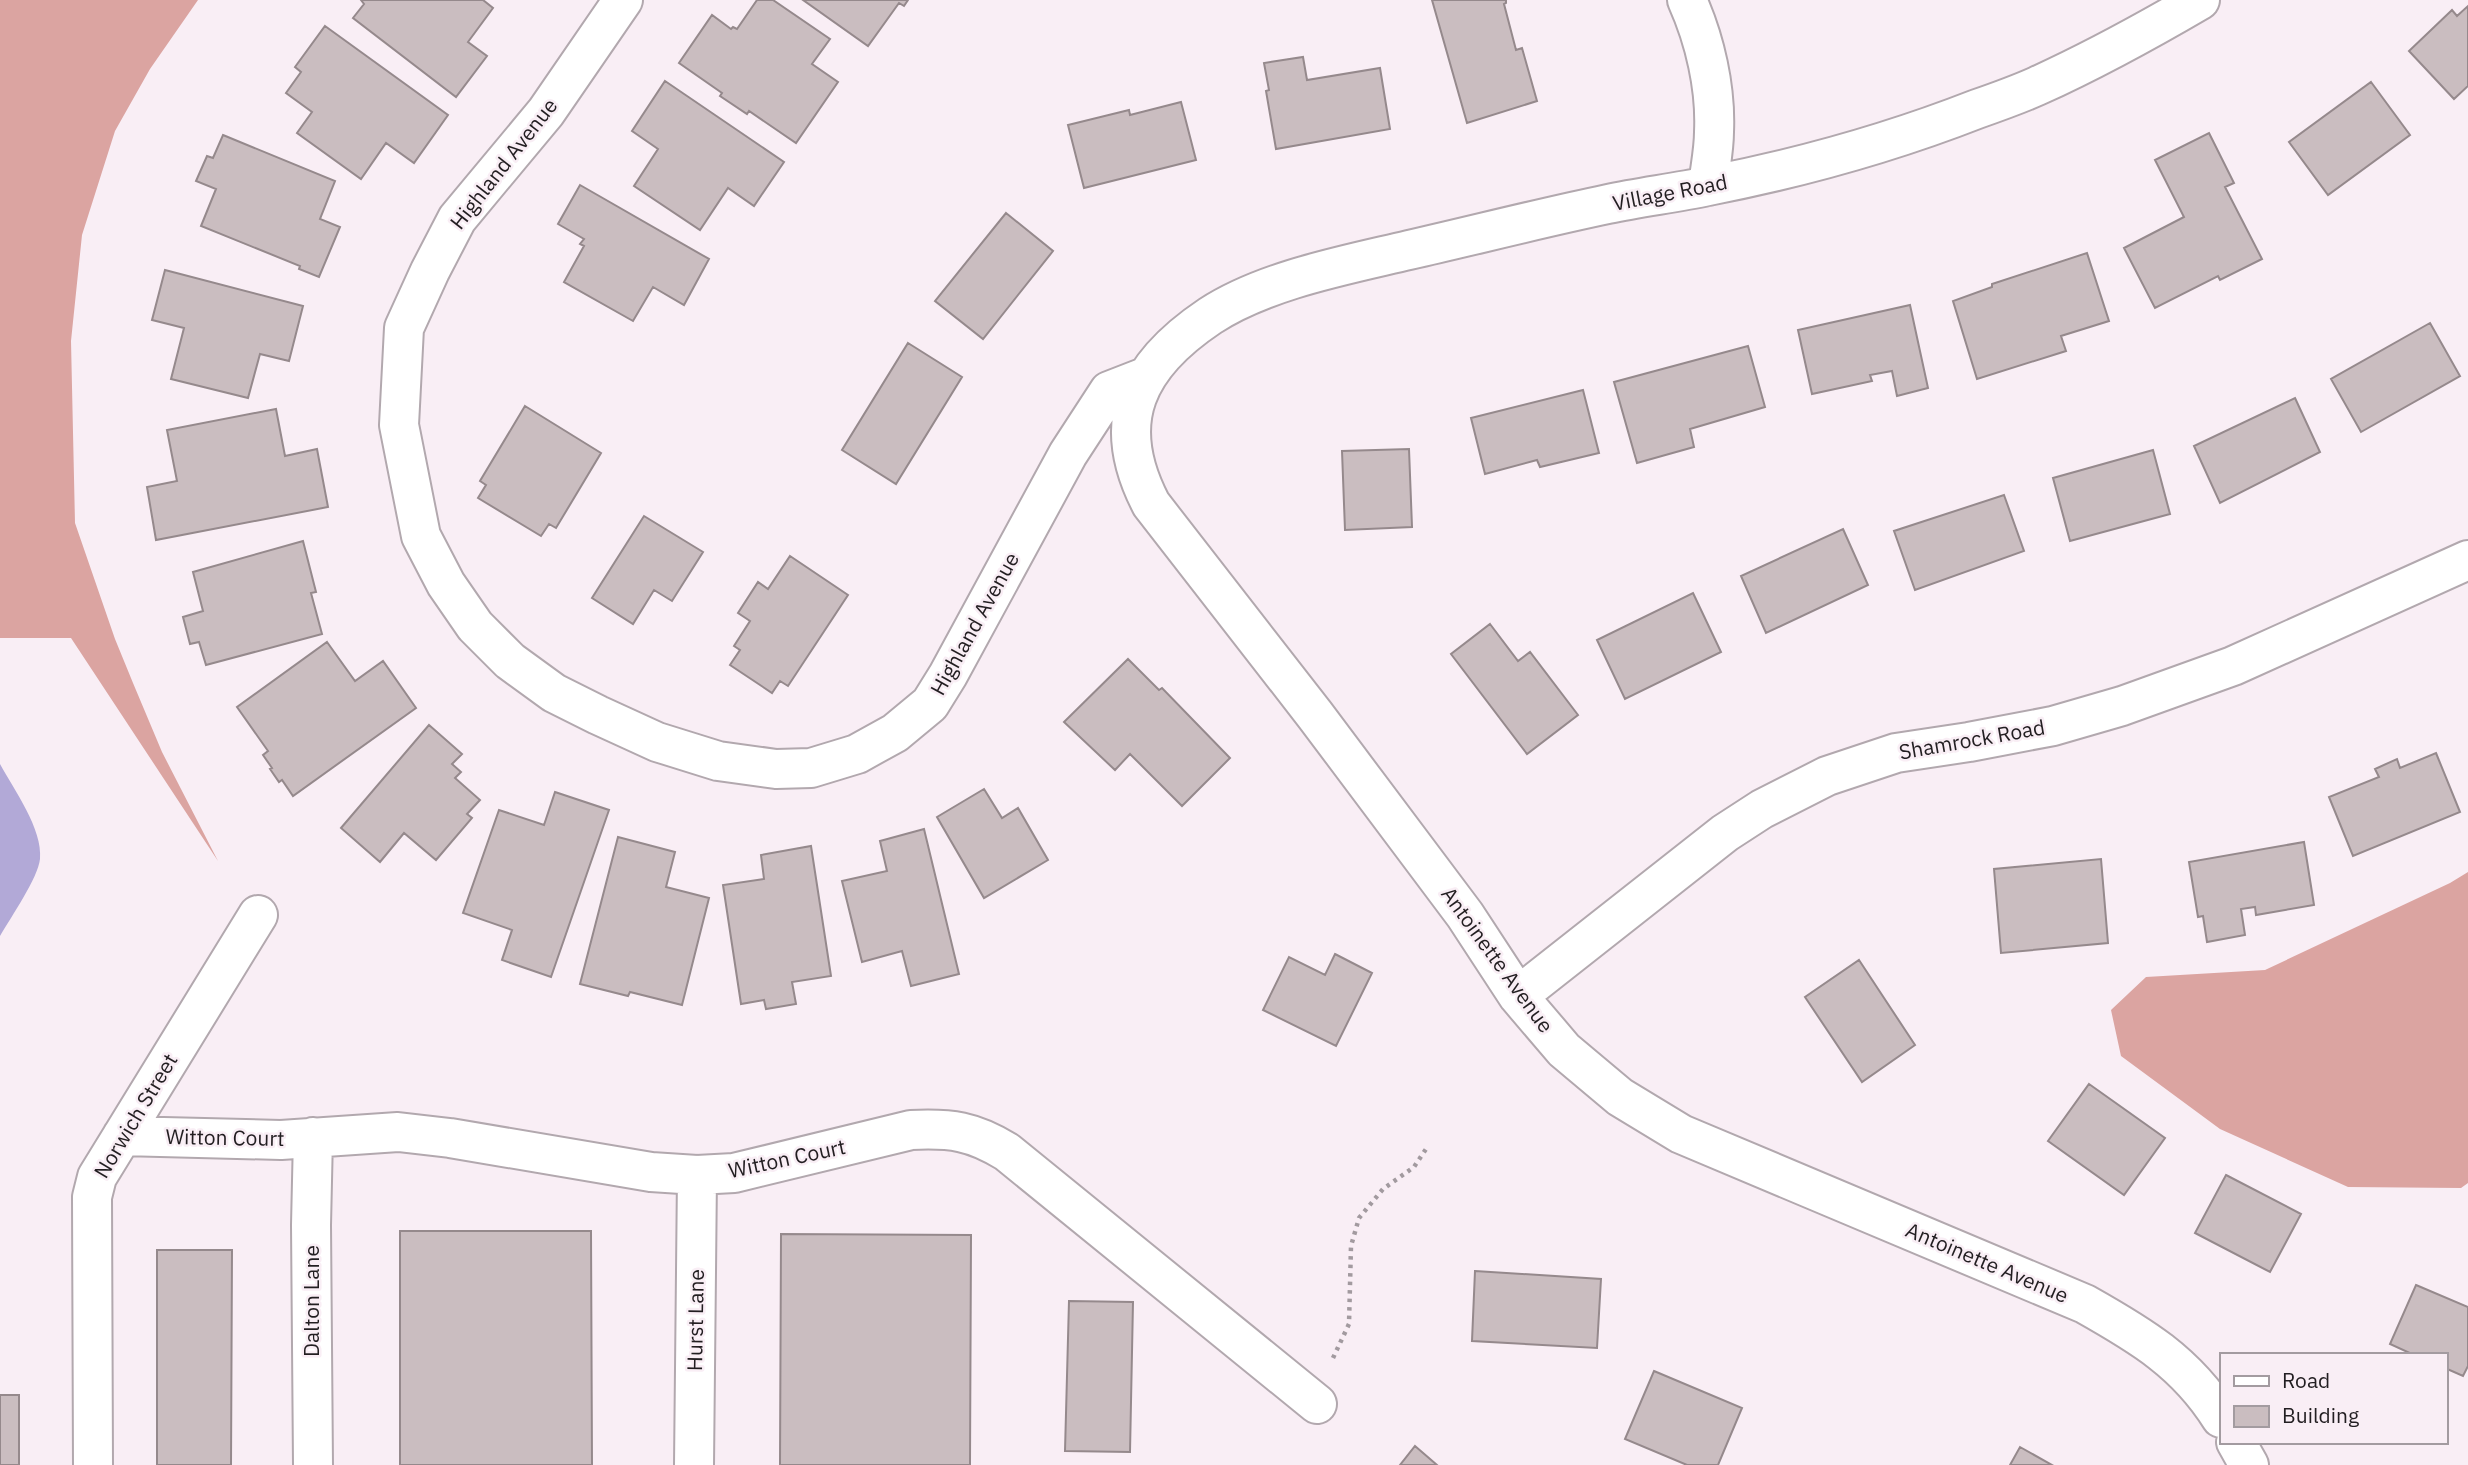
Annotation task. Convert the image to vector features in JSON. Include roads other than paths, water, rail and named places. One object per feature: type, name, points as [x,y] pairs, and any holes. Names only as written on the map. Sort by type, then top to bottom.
[{"type":"street","name":"Highland Avenue","points":[[623,0],[546,112],[457,219],[404,328],[399,425],[421,536],[446,584],[475,626],[510,661],[554,692],[598,715],[657,742],[718,761],[776,769],[811,768],[857,754],[895,733],[930,704],[1068,454],[1109,391],[1145,377]]},
{"type":"street","points":[[1687,0],[1696,20],[1710,75],[1714,131],[1709,186]]},
{"type":"street","name":"Village Road","points":[[1145,377],[1163,354],[1210,316],[1259,290],[1351,264],[1582,210],[1789,169],[1926,129],[2035,87],[2167,20],[2200,0]]},
{"type":"street","name":"Antoinette Avenue","points":[[1145,377],[1132,412],[1130,441],[1137,477],[1151,503],[1448,893],[1518,996],[1564,1050],[1620,1097],[1681,1134],[2085,1304],[2141,1336],[2177,1363],[2220,1417]]},
{"type":"street","name":"Shamrock Road","points":[[1518,996],[1725,833],[1762,809],[1827,776],[1896,753],[2053,726],[2122,706],[2233,666],[2468,560]]},
{"type":"street","name":"Norwich Street","points":[[93,1465],[92,1196],[97,1177],[258,915]]},
{"type":"street","name":"Witton Court","points":[[122,1136],[281,1140],[398,1132],[450,1138],[651,1172],[697,1175],[745,1171],[911,1130],[939,1128],[964,1131],[986,1139],[1042,1179],[1317,1404]]},
{"type":"street","name":"Dalton Lane","points":[[313,1137],[313,1465]]},
{"type":"street","name":"Hurst Lane","points":[[694,1465],[697,1175]]},
{"type":"street","points":[[2237,1444],[2249,1465]]}]
